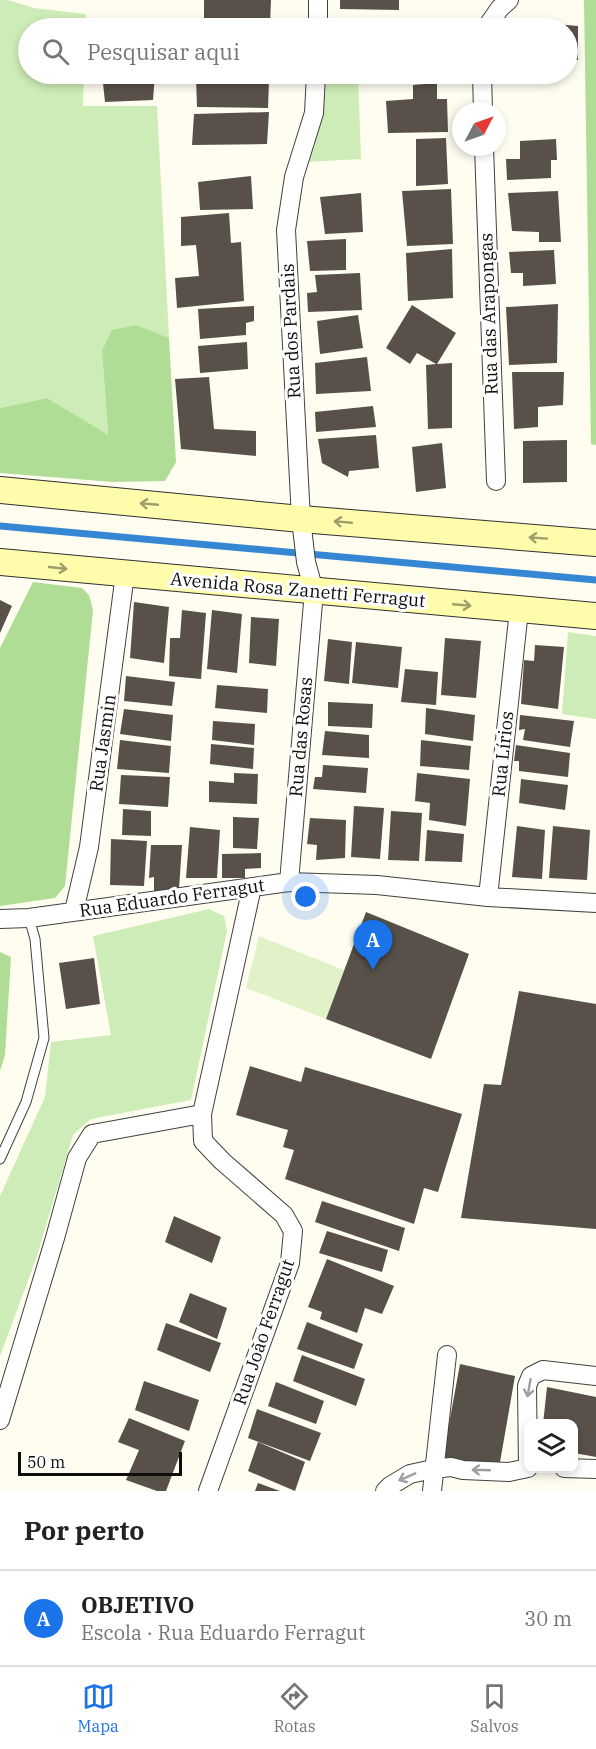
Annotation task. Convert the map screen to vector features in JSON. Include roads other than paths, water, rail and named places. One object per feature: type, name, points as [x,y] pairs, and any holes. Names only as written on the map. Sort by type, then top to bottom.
[{"type":"main road","points":[[0,490],[301,519],[596,543]]},
{"type":"main road","name":"Avenida Rosa Zanetti Ferragut","points":[[0,562],[596,616]]},
{"type":"street","points":[[318,0],[318,18]]},
{"type":"street","points":[[493,18],[509,0]]},
{"type":"street","name":"Rua dos Pardais","points":[[314,591],[306,562],[301,519],[286,230],[294,177],[314,113],[315,84]]},
{"type":"street","points":[[482,84],[483,102]]},
{"type":"street","name":"Rua das Arapongas","points":[[484,156],[496,482]]},
{"type":"street","name":"Rua Jasmin","points":[[74,911],[89,847],[125,574]]},
{"type":"street","name":"Rua das Rosas","points":[[289,882],[314,591]]},
{"type":"street","name":"Rua Lírios","points":[[488,897],[519,610]]},
{"type":"street","name":"Rua Eduardo Ferragut","points":[[0,919],[29,918],[289,882],[377,885],[488,897],[596,903]]},
{"type":"street","name":"Rua João Ferragut","points":[[208,1491],[291,1263],[294,1239],[293,1231],[284,1215],[222,1161],[203,1141],[202,1114],[252,887]]},
{"type":"street","points":[[0,1420],[56,1238],[77,1158],[92,1134],[202,1114]]},
{"type":"street","points":[[432,1491],[447,1355]]},
{"type":"street","points":[[527,1419],[526,1386],[531,1376],[543,1370],[596,1376]]},
{"type":"street","points":[[385,1491],[410,1474],[433,1469],[452,1467],[463,1470],[509,1472],[524,1469]]},
{"type":"street","points":[[578,1469],[596,1470]]},
{"type":"lane","points":[[0,1159],[26,1102],[44,1038],[35,939],[29,918]]},
{"type":"waterway","points":[[0,526],[596,580]]},
{"type":"place","name":"OBJETIVO","points":[[373,970]]}]
